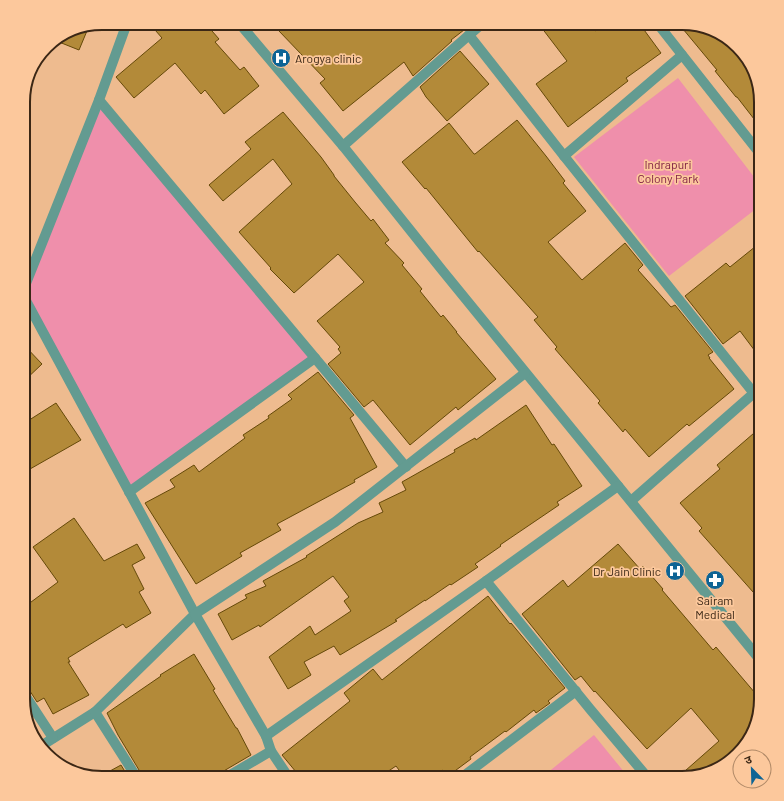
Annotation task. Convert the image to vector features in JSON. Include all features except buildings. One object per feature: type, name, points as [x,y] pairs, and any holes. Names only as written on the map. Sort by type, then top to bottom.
[{"type":"street","points":[[30,274],[100,100],[125,30]]},
{"type":"street","points":[[248,30],[525,373],[754,652]]},
{"type":"street","points":[[343,146],[474,30]]},
{"type":"street","points":[[662,30],[754,146]]},
{"type":"street","points":[[469,34],[564,156],[754,393],[631,502]]},
{"type":"street","points":[[564,156],[682,55]]},
{"type":"street","points":[[100,100],[406,467]]},
{"type":"street","points":[[30,308],[195,614],[285,771]]},
{"type":"street","points":[[129,492],[316,358]]},
{"type":"street","points":[[45,743],[96,712],[195,614],[335,522],[525,373]]},
{"type":"street","points":[[266,736],[618,486]]},
{"type":"street","points":[[486,581],[642,771]]},
{"type":"street","points":[[471,771],[576,691]]},
{"type":"street","points":[[30,703],[54,738]]},
{"type":"street","points":[[96,712],[133,771]]},
{"type":"street","points":[[237,771],[272,751]]},
{"type":"green space","name":"Indrapuri Colony Park","points":[[678,78],[754,177],[754,210],[669,276],[574,157]]},
{"type":"green space","points":[[99,100],[315,358],[129,492],[30,304],[30,273]]},
{"type":"green space","points":[[594,735],[623,771],[550,771]]},
{"type":"place","name":"Arogya clinic","points":[[281,58]]},
{"type":"place","name":"Dr Jain Clinic","points":[[675,571]]},
{"type":"place","name":"Sairam Medical","points":[[715,580]]}]
